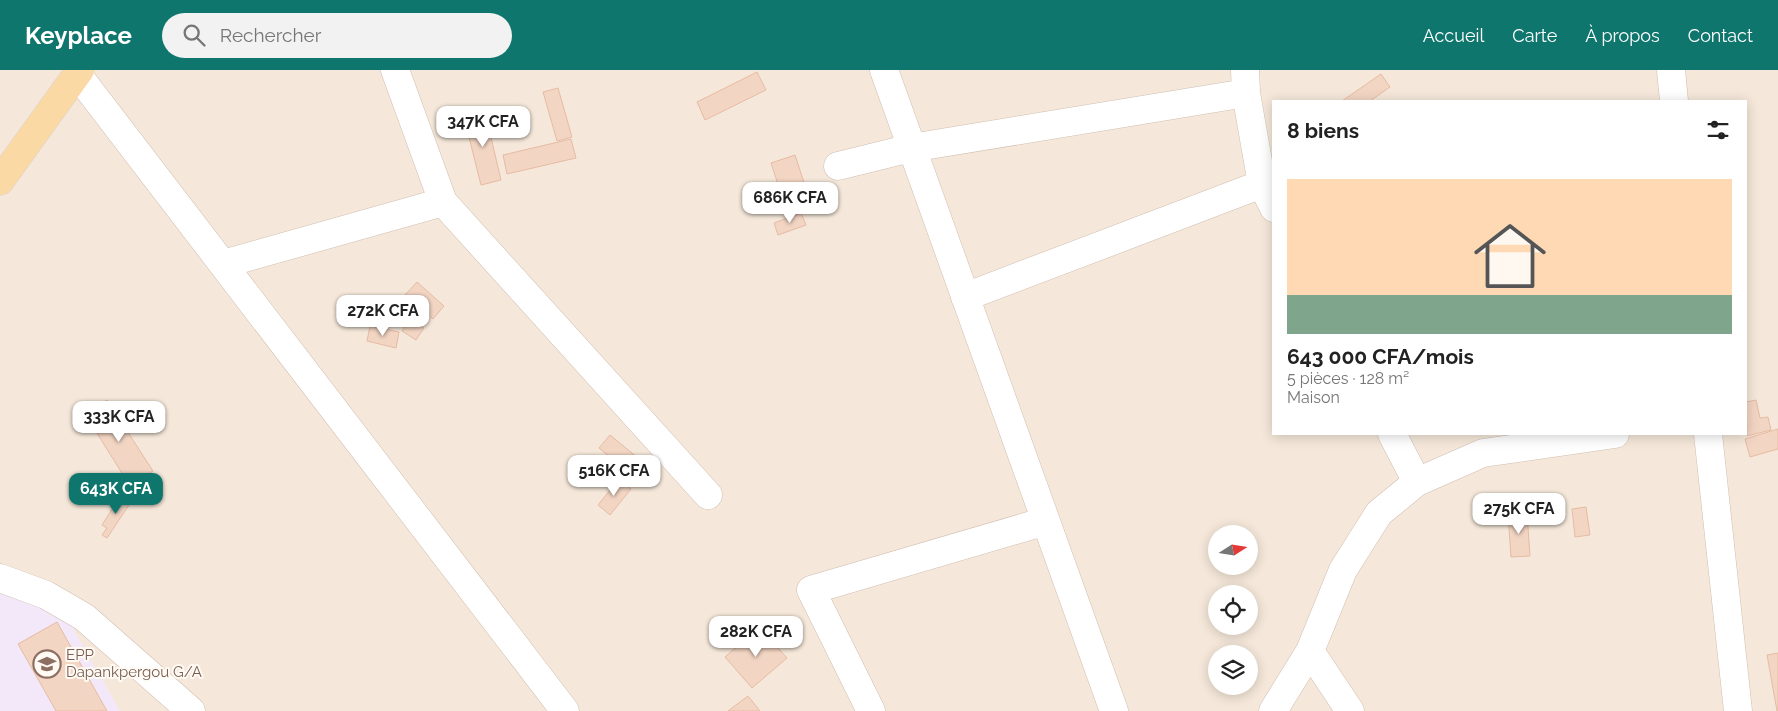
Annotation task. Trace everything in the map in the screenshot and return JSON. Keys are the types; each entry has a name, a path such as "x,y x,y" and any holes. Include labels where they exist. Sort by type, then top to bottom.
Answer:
{"main road":[{"path":"0,181 78,72"}],"street":[{"path":"395,70 443,202 708,495"},
{"path":"884,70 1114,711"},
{"path":"1671,70 1674,100"},
{"path":"78,72 565,711"},
{"path":"838,166 911,148 1245,82 1268,196 965,297"},
{"path":"223,264 443,202"},
{"path":"1392,435 1416,482"},
{"path":"1273,711 1310,651 1343,570 1379,513 1416,482 1483,453 1608,435"},
{"path":"1708,435 1738,711"},
{"path":"871,711 812,590 1046,521"},
{"path":"0,578 46,595 84,617 191,711"},
{"path":"1310,651 1350,711"}],"shaded area":[{"path":"0,70 1778,70 1778,711 0,711"},
{"name":"EPP Dapankpergou G/A","path":"0,593 66,616 120,711 0,711"}],"building":[{"path":"757,72 766,90 705,120 697,102"},
{"path":"1381,74 1390,87 1371,100 1343,100"},
{"path":"558,88 572,137 557,141 543,92"},
{"path":"485,112 501,180 481,185 464,117"},
{"path":"571,139 576,158 507,174 503,155"},
{"path":"795,155 811,204 787,212 771,163"},
{"path":"801,213 806,225 778,235 774,223"},
{"path":"417,282 444,306 433,319 405,295"},
{"path":"409,319 424,328 416,340 402,331"},
{"path":"370,326 399,332 396,348 367,341"},
{"path":"107,400 153,471 130,486 85,414"},
{"path":"1756,400 1760,418 1768,417 1771,430 1747,436 1747,402"},
{"path":"1778,429 1778,449 1750,457 1745,439"},
{"path":"610,435 649,467 639,481 599,448"},
{"path":"619,479 631,489 610,515 598,505"},
{"path":"121,495 131,502 107,538 102,535 107,528 102,525"},
{"path":"1586,507 1590,535 1575,537 1572,509"},
{"path":"1527,513 1530,556 1511,557 1508,514"},
{"path":"57,622 107,711 56,711 18,644"},
{"path":"759,627 787,658 752,688 725,657"},
{"path":"1778,653 1778,711 1777,711 1767,655"},
{"path":"748,696 760,711 728,711"}],"place":[{"name":"EPP Dapankpergou G/A","path":"47,664"}]}
